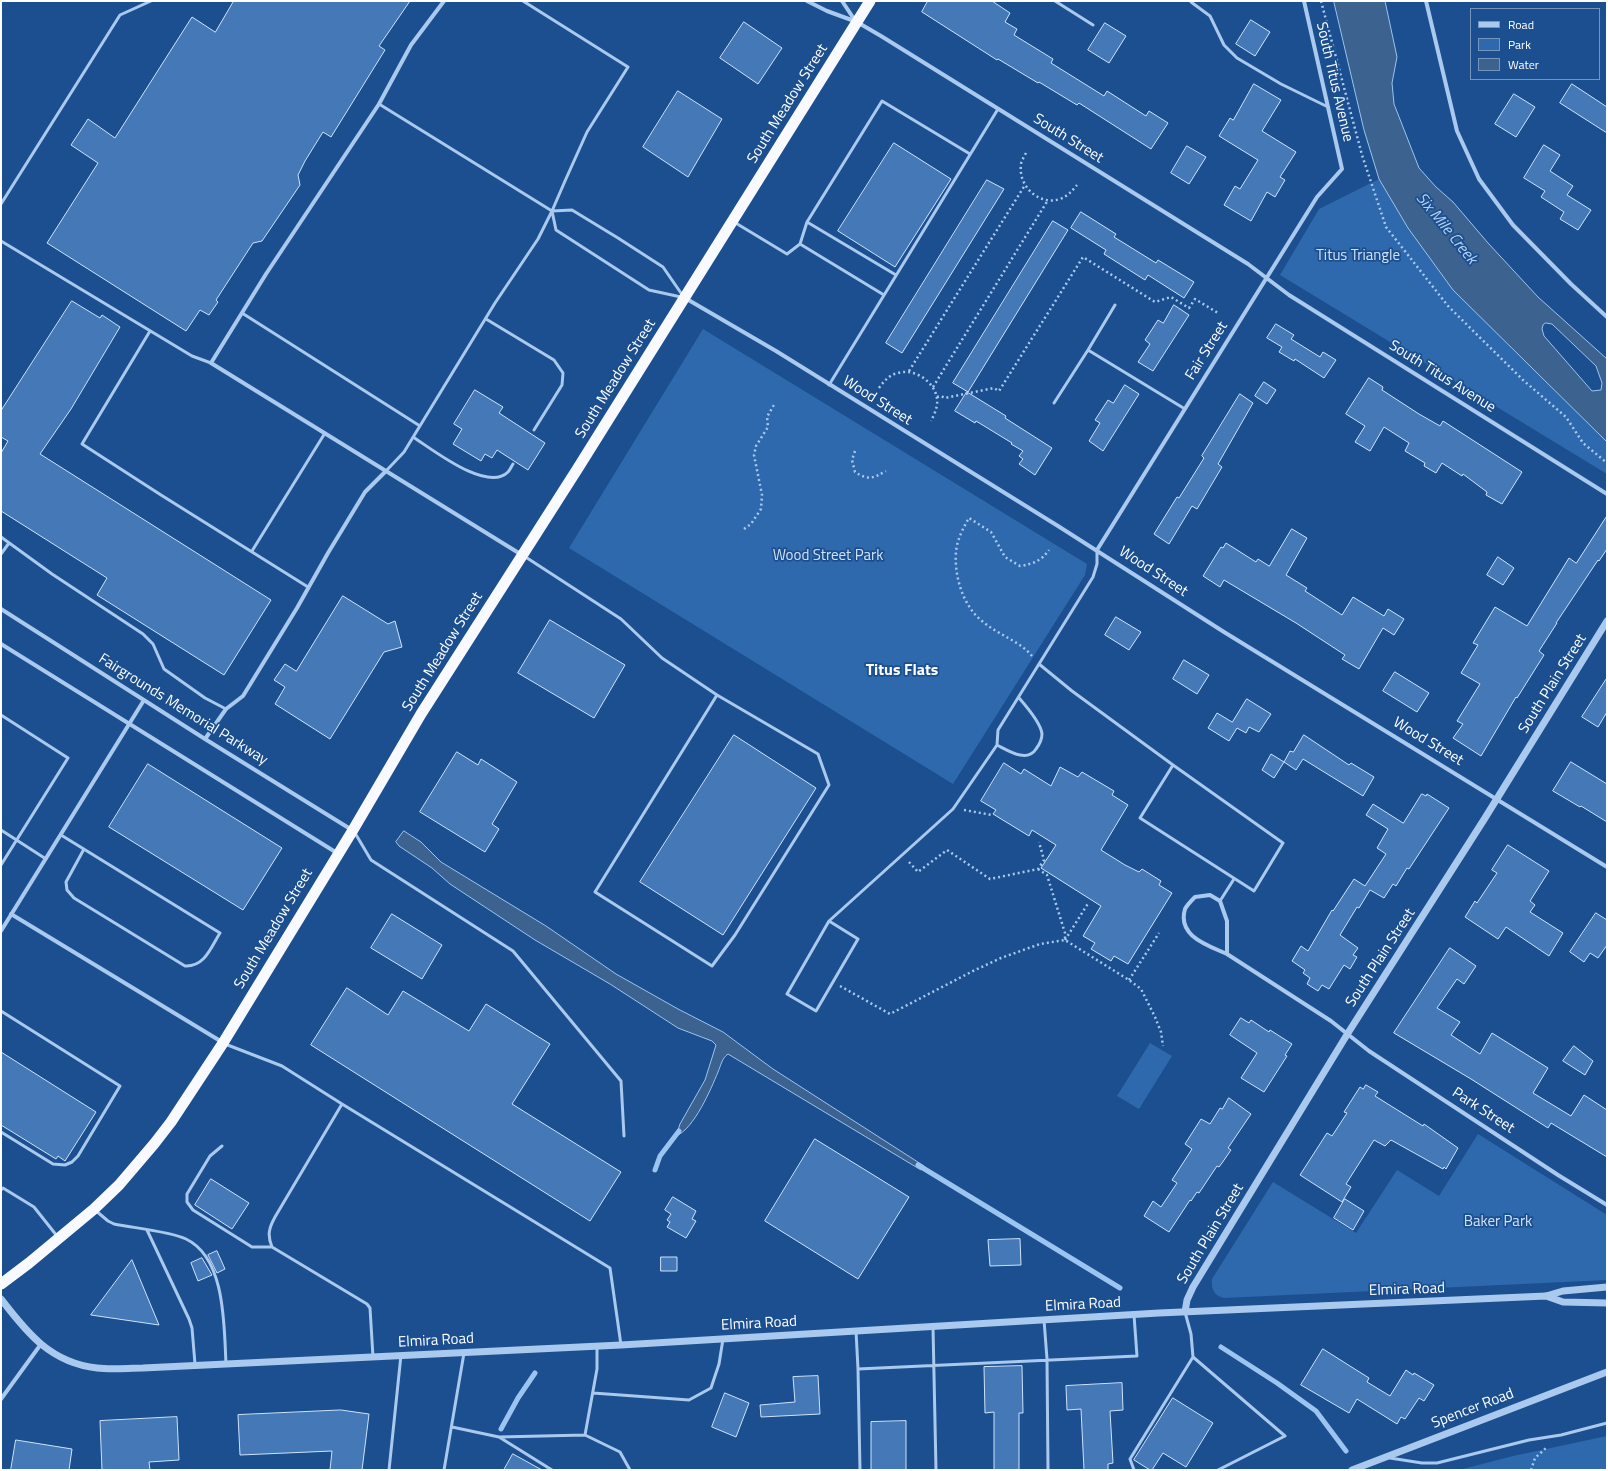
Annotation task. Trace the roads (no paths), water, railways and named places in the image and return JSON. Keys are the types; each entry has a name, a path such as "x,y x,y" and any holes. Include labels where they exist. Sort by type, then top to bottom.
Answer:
{"highway":[{"name":"South Meadow Street","path":"1,1284 60,1238 119,1185 158,1138 223,1043 353,830 421,714 523,555 870,1"}],"street":[{"path":"444,1 411,45 380,104 242,313 211,363 523,555"},
{"path":"807,1 827,11 857,22"},
{"path":"842,1 857,22"},
{"name":"South Titus Avenue","path":"1304,1 1342,169"},
{"path":"1426,1 1457,131 1479,179 1513,225 1571,284 1607,317"},
{"name":"South Street","path":"857,22 1248,264 1266,279"},
{"name":"Fair Street","path":"1097,550 1317,197 1342,169"},
{"name":"South Titus Avenue","path":"1266,279 1381,353 1607,494"},
{"name":"Wood Street","path":"684,298 776,351 1097,550 1224,632 1607,867"},
{"path":"205,739 226,709 243,696 365,492 386,471"},
{"name":"Fairgrounds Memorial Parkway","path":"1,609 205,739 353,830"},
{"name":"South Plain Street","path":"1185,1312 1187,1300 1193,1287 1348,1033 1605,630 1607,622"},
{"path":"1,644 338,853"},
{"path":"1,931 144,700"},
{"name":"Park Street","path":"1220,901 1210,895 1195,897 1186,908 1184,924 1192,936 1227,954 1348,1033 1369,1051 1558,1175 1607,1205"},
{"path":"1220,901 1227,921 1227,954"},
{"path":"11,914 223,1043"},
{"name":"Elmira Road","path":"1,1299 23,1328 53,1354 68,1361 98,1369 195,1366 621,1345 1185,1312 1546,1296 1563,1291 1607,1287"},
{"name":"Elmira Road","path":"1546,1296 1563,1302 1607,1303"},
{"path":"1,1400 41,1344"},
{"name":"Spencer Road","path":"1352,1470 1606,1371"}],"lane":[{"path":"1,204 120,15 151,1"},
{"path":"386,471 404,452 414,437 486,318 538,239 587,132 628,67 523,1"},
{"path":"1055,1 1093,25"},
{"path":"1190,1 1210,16 1224,45 1238,58 1281,84 1328,107"},
{"path":"733,221 787,254 800,244 808,222 882,101 970,154"},
{"path":"380,104 552,211 572,210 663,267 684,298"},
{"path":"829,385 998,109"},
{"path":"552,211 556,230 649,290 684,298"},
{"path":"808,222 896,275"},
{"path":"1,241 192,356 211,363"},
{"path":"800,244 884,295"},
{"path":"1054,403 1115,305"},
{"path":"242,313 420,426"},
{"path":"486,318 554,360 563,374 562,385 534,430"},
{"path":"150,331 82,444 155,492 308,587"},
{"path":"1088,350 1185,409"},
{"path":"252,551 325,433"},
{"path":"414,437 458,466 477,476 491,478 500,477 508,472 513,464"},
{"path":"1,537 52,574 142,634 153,644 164,669 206,698 226,709"},
{"path":"1,554 9,543"},
{"path":"829,921 858,939 816,1011 787,994 829,921 953,809 998,745 998,730 1093,577 1097,564 1097,550"},
{"path":"523,555 621,619 662,658 717,695 818,754 829,785 735,935 712,966 595,892 717,695"},
{"path":"1039,664 1173,765 1283,843 1254,891 1140,818 1173,765"},
{"path":"998,745 1020,756 1029,755 1035,751 1039,744 1042,734 1038,723 1019,698"},
{"path":"1,715 68,758 18,841 1,865"},
{"path":"1,830 46,859"},
{"path":"353,830 371,860 512,951 621,1081 624,1136"},
{"path":"61,835 84,849 220,933 202,962 194,967 185,966 74,898 67,890 66,882 84,849"},
{"path":"1220,901 1234,878"},
{"path":"1,1012 120,1086 78,1156 72,1162 65,1165 53,1164 1,1132"},
{"path":"223,1043 282,1066 610,1268 621,1345"},
{"path":"272,1247 269,1238 269,1229 342,1104"},
{"path":"222,1146 210,1156 197,1176 187,1194 187,1202 193,1210 252,1247 272,1247 367,1304 370,1308 373,1357"},
{"path":"2,1188 34,1207 60,1238"},
{"path":"94,1209 114,1224 186,1239 199,1249 214,1274 223,1307 226,1364"},
{"path":"147,1230 189,1319 192,1328 195,1366"},
{"path":"1134,1470 1130,1459 1193,1357 1191,1334 1185,1312"},
{"path":"858,1369 1137,1356 1134,1315"},
{"path":"1044,1320 1047,1359 1048,1470"},
{"path":"934,1327 933,1365 936,1470"},
{"path":"856,1331 860,1470"},
{"path":"593,1393 688,1400 711,1388 720,1364 723,1339"},
{"path":"585,1435 598,1370 597,1346"},
{"path":"444,1470 464,1352"},
{"path":"389,1470 401,1355"},
{"path":"1193,1357 1285,1436 1218,1470"},
{"path":"1385,1457 1422,1464 1437,1462 1529,1440 1561,1435 1607,1423"},
{"path":"452,1427 499,1437 585,1435 620,1452 630,1470"},
{"path":"499,1437 552,1470"}],"water":[{"name":"Six Mile Creek","path":"1334,1 1385,1 1397,57 1392,83 1394,104 1419,168 1436,187 1453,202 1488,243 1538,297 1607,359 1607,442 1453,290 1408,228 1379,179 1364,130","holes":["1546,323 1552,324 1596,366 1602,383 1601,390 1592,391 1544,336 1542,329 1543,325"]},
{"path":"404,831 421,842 441,862 546,926 616,974 678,1009 723,1032 773,1069 924,1166 921,1170 728,1054 723,1060 701,1108 683,1132 676,1136 680,1124 705,1080 716,1045 712,1041 678,1028 610,984 535,940 450,884 432,868 399,846 396,842"}],"waterway":[{"path":"655,1170 660,1156 679,1131"},
{"path":"918,1165 1120,1288"},
{"path":"1221,1347 1277,1383 1316,1411 1346,1451"},
{"path":"501,1429 518,1398 535,1373"}],"district":[{"name":"Titus Flats","path":"902,671"}],"park label":[{"name":"Titus Triangle","path":"1358,256"},
{"name":"Wood Street Park","path":"828,556"},
{"name":"Baker Park","path":"1498,1222"}]}
